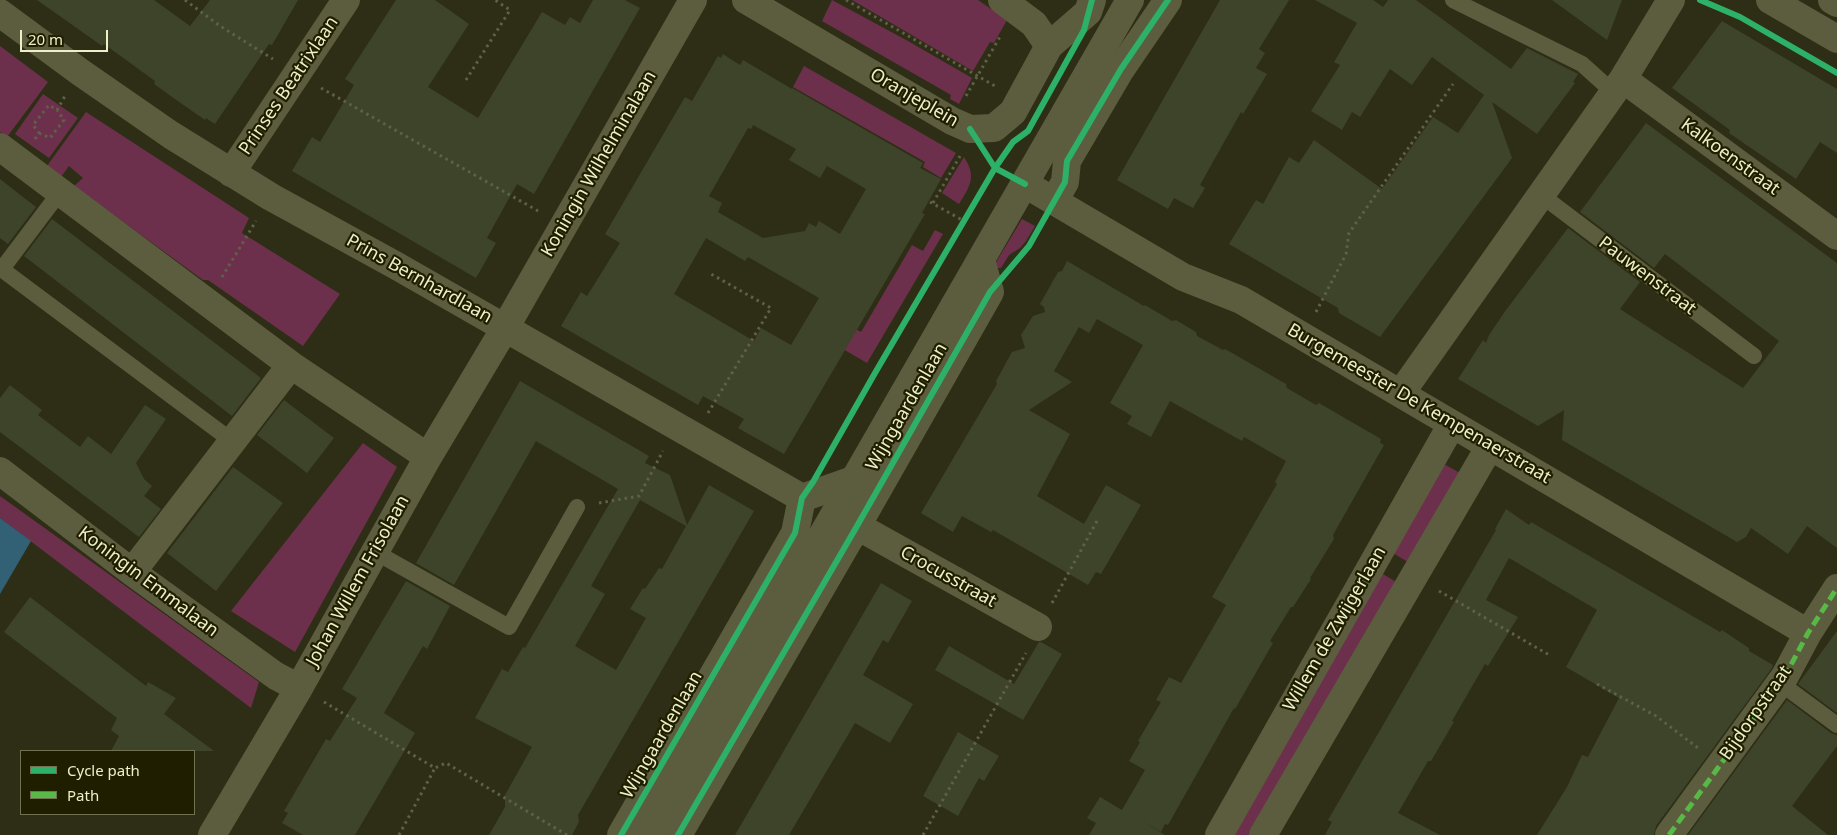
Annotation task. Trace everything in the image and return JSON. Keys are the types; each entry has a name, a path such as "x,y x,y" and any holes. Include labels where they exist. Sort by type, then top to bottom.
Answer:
{"street":[{"name":"Prinses Beatrixlaan","path":"231,173 346,0"},
{"name":"Koningin Wilhelminalaan","path":"505,328 694,0"},
{"name":"Oranjeplein","path":"746,0 961,125 994,128 1013,112 1049,46"},
{"path":"1008,5 1034,24 1049,46 1088,12 1092,0"},
{"name":"Wijngaardenlaan","path":"650,835 1130,0"},
{"path":"1054,201 1065,182 1067,161 1121,69 1168,0"},
{"path":"1401,393 1618,86 1671,0"},
{"path":"1770,0 1837,39"},
{"path":"1832,0 1837,3"},
{"name":"Prins Bernhardlaan","path":"0,13 170,135 231,173 802,498"},
{"name":"Kalkoenstraat","path":"1618,86 1837,236"},
{"path":"10,154 291,365 428,457"},
{"name":"Burgemeester De Kempenaerstraat","path":"1025,184 1183,277 1241,300 1808,632"},
{"name":"Wijngaardenlaan","path":"678,835 990,292 981,260"},
{"name":"Johan Willem Frisolaan","path":"212,835 299,688 428,457 505,328"},
{"path":"132,572 291,365"},
{"name":"Willem de Zwijgerlaan","path":"1219,835 1452,424"},
{"path":"1263,835 1490,446"},
{"name":"Koningin Emmalaan","path":"0,471 132,572 276,676 299,688"},
{"path":"802,498 856,479"},
{"name":"Wijngaardenlaan","path":"621,835 795,533 802,498"},
{"name":"Crocusstraat","path":"857,526 1038,627"},
{"name":"Bijdorpstraat","path":"1669,835 1780,683 1808,632 1837,588"}],"lane":[{"path":"1454,0 1582,64 1618,86"},
{"path":"60,192 1,269 232,441"},
{"name":"Pauwenstraat","path":"1540,195 1754,356"},
{"path":"375,552 509,627 577,507"},
{"path":"1780,683 1837,725"}],"path":[{"path":"185,0 220,26 297,75 564,226"},
{"path":"466,80 510,10 495,0"},
{"path":"846,0 1020,100"},
{"path":"964,221 931,203 963,151 961,125 977,76 1008,5"},
{"path":"57,110 80,72"},
{"path":"1304,337 1346,254 1349,233 1453,84"},
{"path":"49,105 57,110 64,120 55,132 50,138 39,133 33,126 49,105"},
{"path":"10,154 39,133"},
{"path":"959,229 969,212"},
{"path":"206,302 248,233"},
{"path":"706,418 771,308 711,274"},
{"path":"577,507 639,496 676,427"},
{"path":"923,835 1033,641 1038,627 1097,520"},
{"path":"1414,576 1551,656"},
{"path":"1598,684 1656,716 1720,764"},
{"path":"299,688 436,768"},
{"path":"399,835 436,768 446,763 567,835"}],"shaded area":[{"path":"832,0 972,78 959,104 950,99 951,95 822,21"},
{"path":"852,0 978,0 1007,20 994,43 990,42 973,71"},
{"path":"0,46 48,82 7,137 0,132"},
{"path":"804,66 956,153 941,178 923,167 925,162 793,87"},
{"path":"43,94 78,118 49,158 15,134"},
{"path":"86,112 249,218 242,233 340,294 303,346 208,280 203,280 74,186 83,178 69,166 61,177 47,166"},
{"path":"964,157 971,176 969,186 959,204 942,193"},
{"path":"1022,219 1035,226 1020,248 1009,255 1001,268 998,268 995,264"},
{"path":"935,230 943,234 867,363 819,335 831,315 861,332 912,245 923,251"},
{"path":"363,443 397,467 295,652 231,611"},
{"path":"1442,463 1460,473 1408,562 1391,552"},
{"path":"0,496 259,682 251,708 0,518"},
{"path":"1376,570 1398,583 1252,835 1226,835"}],"water":[{"path":"0,518 31,541 0,594"}],"building":[{"path":"37,0 154,0 190,26 210,0 298,0 272,45 269,44 215,124 206,118 205,120 182,104 154,84 155,81 104,44 102,46"},
{"path":"396,0 435,0 469,24 428,87 478,118 542,12 565,25 570,17 580,23 593,0 625,0 640,8 534,194 517,184 487,238 496,243 476,278 292,171 312,137 320,142 354,85 345,79"},
{"path":"1220,0 1289,0 1259,49 1265,53 1256,68 1267,74 1243,114 1241,112 1200,185 1205,188 1193,208 1174,198 1168,209 1117,180"},
{"path":"1315,0 1373,0 1383,7 1388,0 1416,0 1511,69 1527,48 1578,74 1573,82 1575,83 1537,134 1492,102 1512,158 1380,337 1339,313 1338,308 1229,244 1256,200 1263,204 1289,157 1299,163 1314,140 1382,189 1433,117 1458,133 1484,95 1432,57 1412,85 1390,69 1360,117 1352,112 1342,130 1311,111 1340,65 1334,62 1357,23"},
{"path":"1552,0 1622,0 1607,40"},
{"path":"1722,21 1837,89 1837,153 1820,142 1796,179 1729,133 1730,130 1672,88"},
{"path":"723,54 740,65 743,60 923,163 920,168 941,179 922,213 925,214 784,454 738,428 744,419 703,396 698,405 561,326 581,292 587,296 620,243 605,234 685,97 692,101 718,56 721,58","holes":["753,125 796,149 789,160 820,178 827,166 866,189 840,234 819,221 816,227 809,223 805,231 763,238 718,212 722,203 709,196 748,128 751,129","706,238 745,261 748,257 819,298 791,345 761,328 754,341 674,294"]},
{"path":"1646,123 1837,263 1837,548 1807,526 1788,554 1751,528 1746,537 1737,542 1562,440 1564,410 1538,426 1458,379 1483,340 1486,343 1489,335 1506,310 1568,228 1640,282 1620,309 1743,388 1779,341 1665,254 1654,268 1580,212"},
{"path":"0,179 36,207 8,244 0,238"},
{"path":"52,219 261,378 232,416 24,256"},
{"path":"1067,261 1144,306 1172,321 1176,320 1196,332 1197,336 1223,350 1225,349 1286,384 1287,388 1316,405 1319,403 1381,439 1380,443 1384,445 1333,535 1334,539 1311,579 1270,641 1273,643 1168,825 1165,824 1161,832 1142,821 1165,835 1089,835 1096,823 1087,818 1100,797 1122,810 1145,770 1129,761 1140,742 1138,741 1161,702 1156,700 1169,677 1181,683 1226,605 1212,597 1277,484 1275,482 1286,461 1244,437 1242,441 1170,401 1151,437 1127,424 1132,416 1110,403 1143,345 1097,319 1089,333 1079,327 1054,371 1072,382 1029,410 1070,434 1037,496 1084,524 1106,485 1141,505 1101,574 1096,572 1088,585 993,530 991,532 962,516 953,532 921,513 997,384 996,381 1012,352 1025,348 1021,335 1033,316 1045,312 1044,307 1040,304 1058,272 1062,271"},
{"path":"520,381 649,456 645,463 670,475 687,525 709,485 754,511 578,815 579,822 572,835 489,835 505,807 505,795 532,747 475,718 502,669 508,672 523,647 525,648 618,489 536,441 454,585 416,563","holes":["640,500 686,526 662,569 659,568 645,589 643,588 630,609 646,618 616,670 575,646 605,594 591,586"]},
{"path":"10,385 42,410 38,415 80,447 88,436 111,454 145,405 166,419 136,463 144,479 152,486 144,496 161,509 139,537 0,432 0,398"},
{"path":"284,400 334,438 307,473 257,435"},
{"path":"233,467 283,503 216,591 167,553"},
{"path":"1506,509 1529,525 1531,522 1720,632 1722,630 1749,648 1749,651 1773,665 1772,668 1656,826 1654,835 1537,835 1567,787 1582,755 1588,757 1619,698 1566,667 1597,610 1509,558 1486,600 1518,617 1488,666 1485,664 1452,721 1454,722 1431,761 1428,761 1398,813 1440,835 1325,835 1332,822 1328,820 1496,530"},
{"path":"406,581 450,606 427,649 423,646 384,713 415,733 355,835 303,835 282,823 288,813 284,811 326,739 330,741 357,698 342,689"},
{"path":"881,583 912,601 888,643 883,640 863,675 913,704 890,743 855,723 789,835 735,835"},
{"path":"30,597 146,686 148,682 176,698 164,714 214,751 112,750 119,736 111,730 117,718 4,632"},
{"path":"1837,631 1837,713 1798,684"},
{"path":"1039,642 1062,654 1023,720 935,670 949,646 1014,684"},
{"path":"1787,700 1831,733 1837,735 1837,746 1792,806 1828,835 1688,835"},
{"path":"958,732 999,756 984,781 979,778 958,816 923,796"}],"marked path":[{"path":"1669,835 1785,676 1808,633 1837,588"}],"cycle path":[{"path":"621,835 795,533 802,498 995,168 1013,142 1028,131 1084,30 1092,0"},
{"path":"678,835 990,292 1029,246 1065,182 1067,161 1121,69 1168,0"},
{"path":"1700,0 1740,17 1837,73"},
{"path":"970,129 995,168 1025,184"}]}
